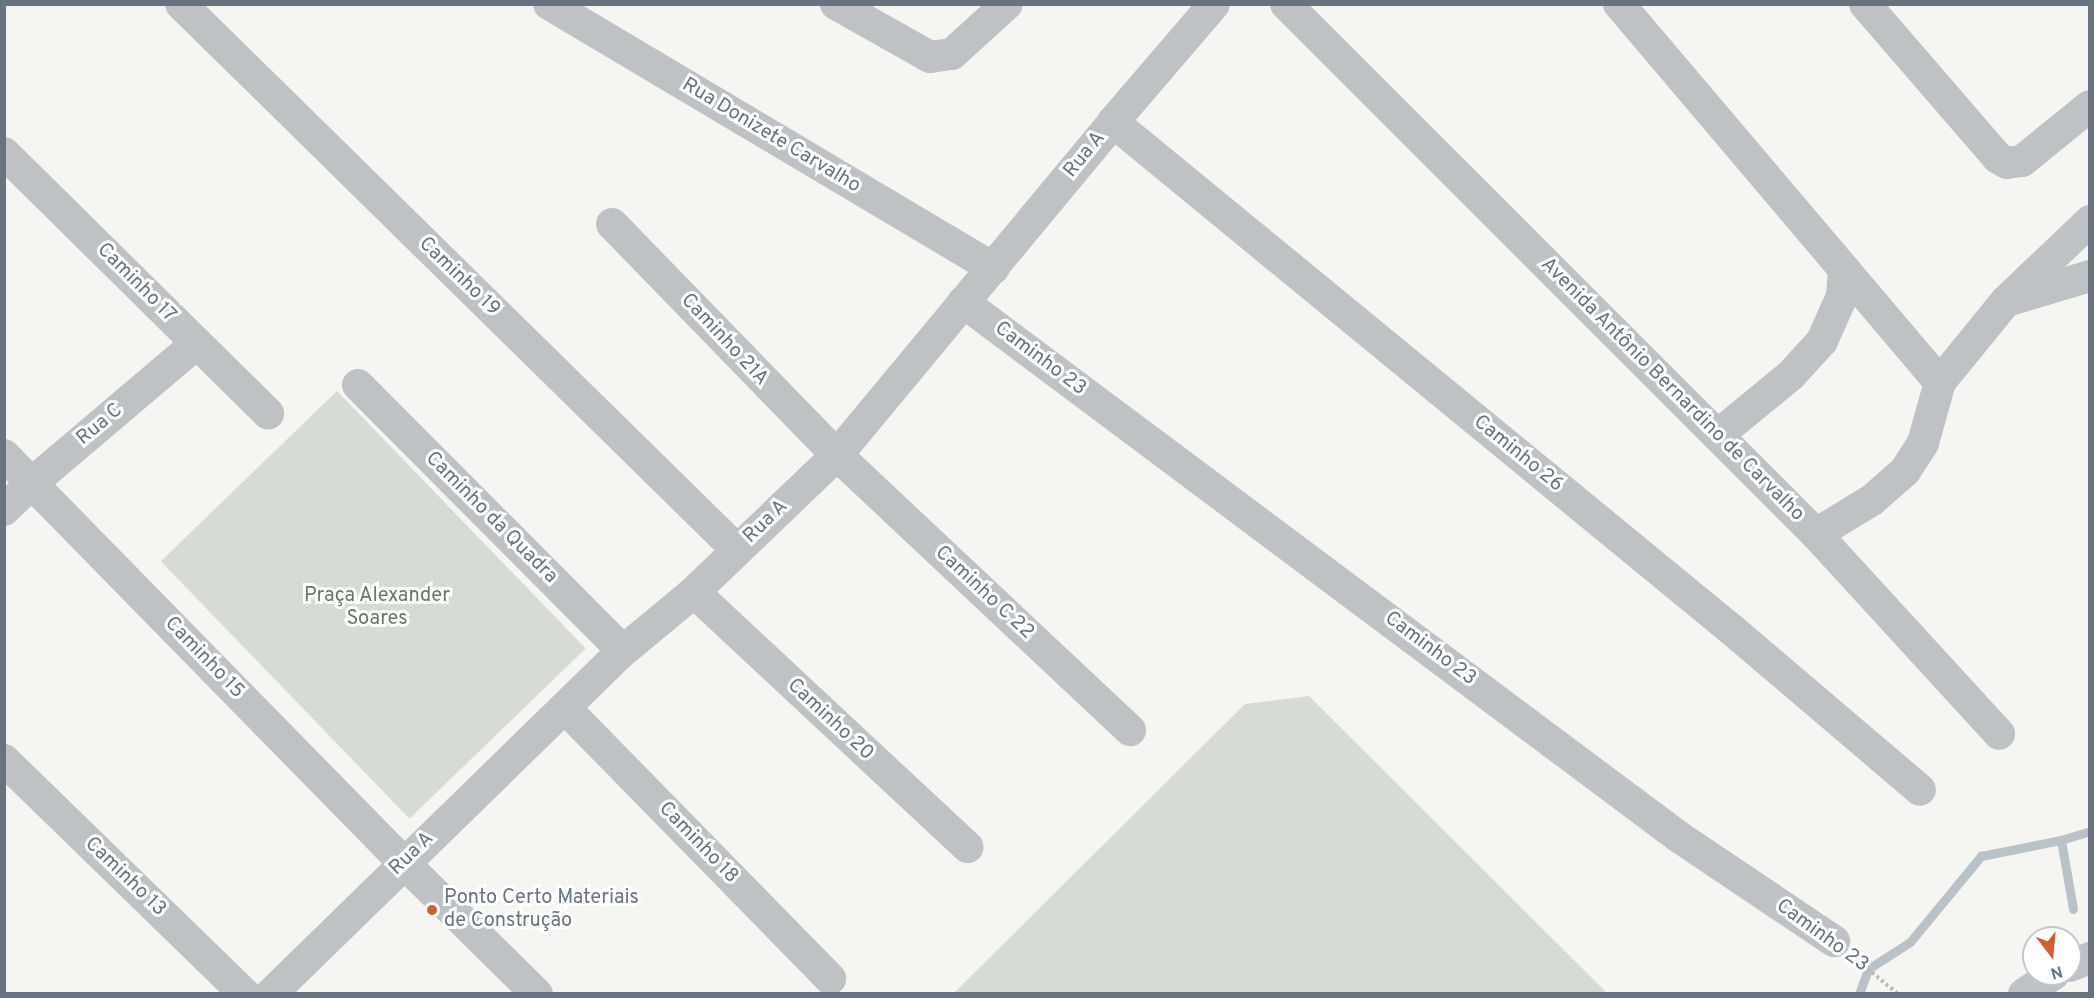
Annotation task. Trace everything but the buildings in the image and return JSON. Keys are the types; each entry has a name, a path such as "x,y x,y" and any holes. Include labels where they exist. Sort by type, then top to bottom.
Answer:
{"street":[{"name":"Caminho 19","path":"181,4 737,550"},
{"name":"Rua Donizete Carvalho","path":"549,4 993,268"},
{"path":"836,4 930,57 952,54 1007,4"},
{"name":"Rua A","path":"271,993 623,651 694,592 837,454 1214,4"},
{"name":"Avenida Antônio Bernardino de Carvalho","path":"1286,4 1816,534 1872,500 1905,471 1923,443 1940,382"},
{"path":"1619,4 1940,382 2006,301 2090,221"},
{"path":"1865,4 1998,158 2007,163 2022,161 2090,106"},
{"name":"Caminho 26","path":"1113,122 1731,629 1920,790"},
{"name":"Caminho 17","path":"4,153 268,413"},
{"name":"Caminho 21A","path":"612,224 837,454"},
{"path":"1718,435 1791,375 1822,341 1842,296 1844,269"},
{"path":"2006,301 2090,276"},
{"name":"Caminho 23","path":"963,302 1679,837 1834,941"},
{"name":"Rua C","path":"4,510 32,483 197,343"},
{"name":"Caminho da Quadra","path":"358,385 623,651"},
{"name":"Caminho C 22","path":"837,454 1130,730"},
{"name":"Caminho 15","path":"4,455 404,862 537,993"},
{"path":"1816,534 1999,734"},
{"name":"Caminho 20","path":"694,592 967,847"},
{"name":"Caminho 18","path":"566,708 830,979"},
{"name":"Caminho 13","path":"4,760 245,993"}],"path":[{"name":"Caminho 23","path":"1834,941 1898,993"}],"green space":[{"name":"Praça Alexander Soares","path":"337,391 586,649 409,819 161,561"},
{"path":"1309,696 1607,993 954,993 1245,704"}],"waterway":[{"path":"1859,994 1868,969 1910,942 1981,856 2061,840 2090,831"},
{"path":"2061,840 2073,909"}],"place":[{"name":"Ponto Certo Materiais de Construção","path":"432,910"}]}
